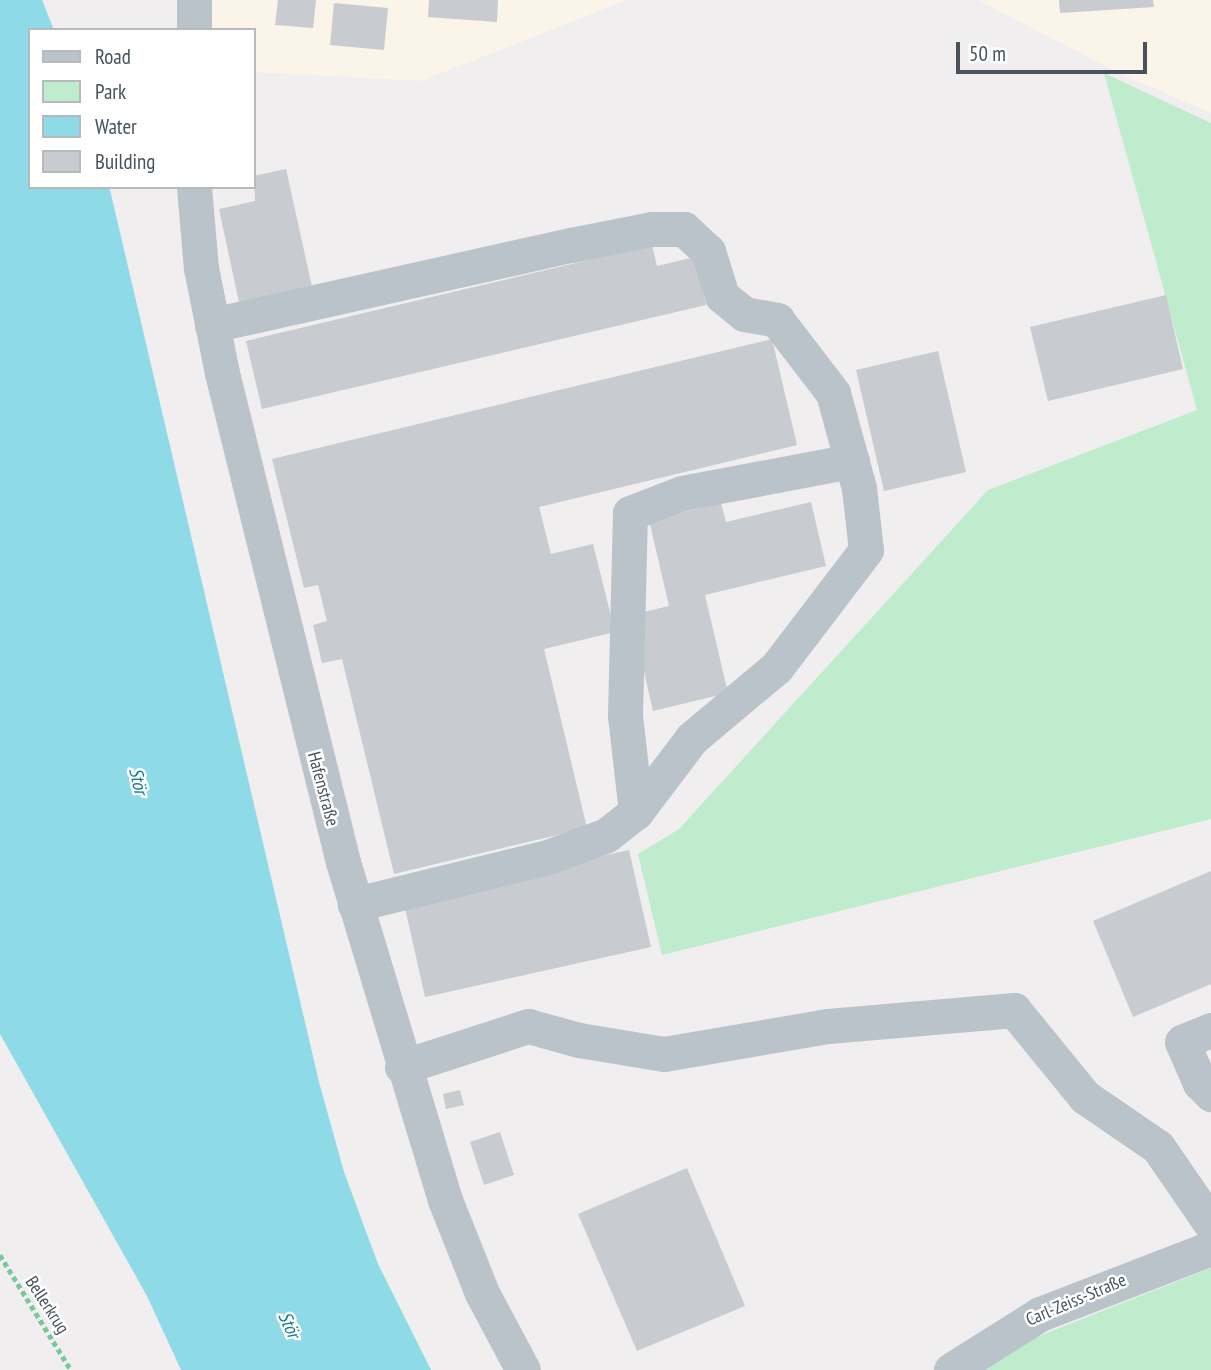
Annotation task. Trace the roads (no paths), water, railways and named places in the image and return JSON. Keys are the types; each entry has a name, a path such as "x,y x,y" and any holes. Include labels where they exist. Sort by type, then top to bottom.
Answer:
{"street":[{"path":"194,0 194,28"},
{"name":"Hafenstraße","path":"194,189 212,325 301,704 355,904 402,1067 457,1235 523,1370"},
{"path":"212,325 570,245 652,229 684,229 708,251 722,296 744,314 777,320 803,349 833,393 852,461 866,550 777,667 692,738 636,812 607,835 548,857 355,904"},
{"path":"636,812 625,704 630,513 682,493 852,461"},
{"path":"402,1067 528,1026 579,1040 664,1054 828,1026 1014,1010 1085,1097 1158,1147 1211,1224"},
{"path":"1211,1030 1182,1042 1200,1083 1211,1094"},
{"name":"Carl-Zeiss-Straße","path":"951,1370 1040,1314 1211,1248"}],"water":[{"name":"Stör","path":"0,0 42,0 53,28 28,28 28,189 109,189 319,1082 344,1172 378,1264 431,1370 181,1370 147,1296 0,1034"}]}
